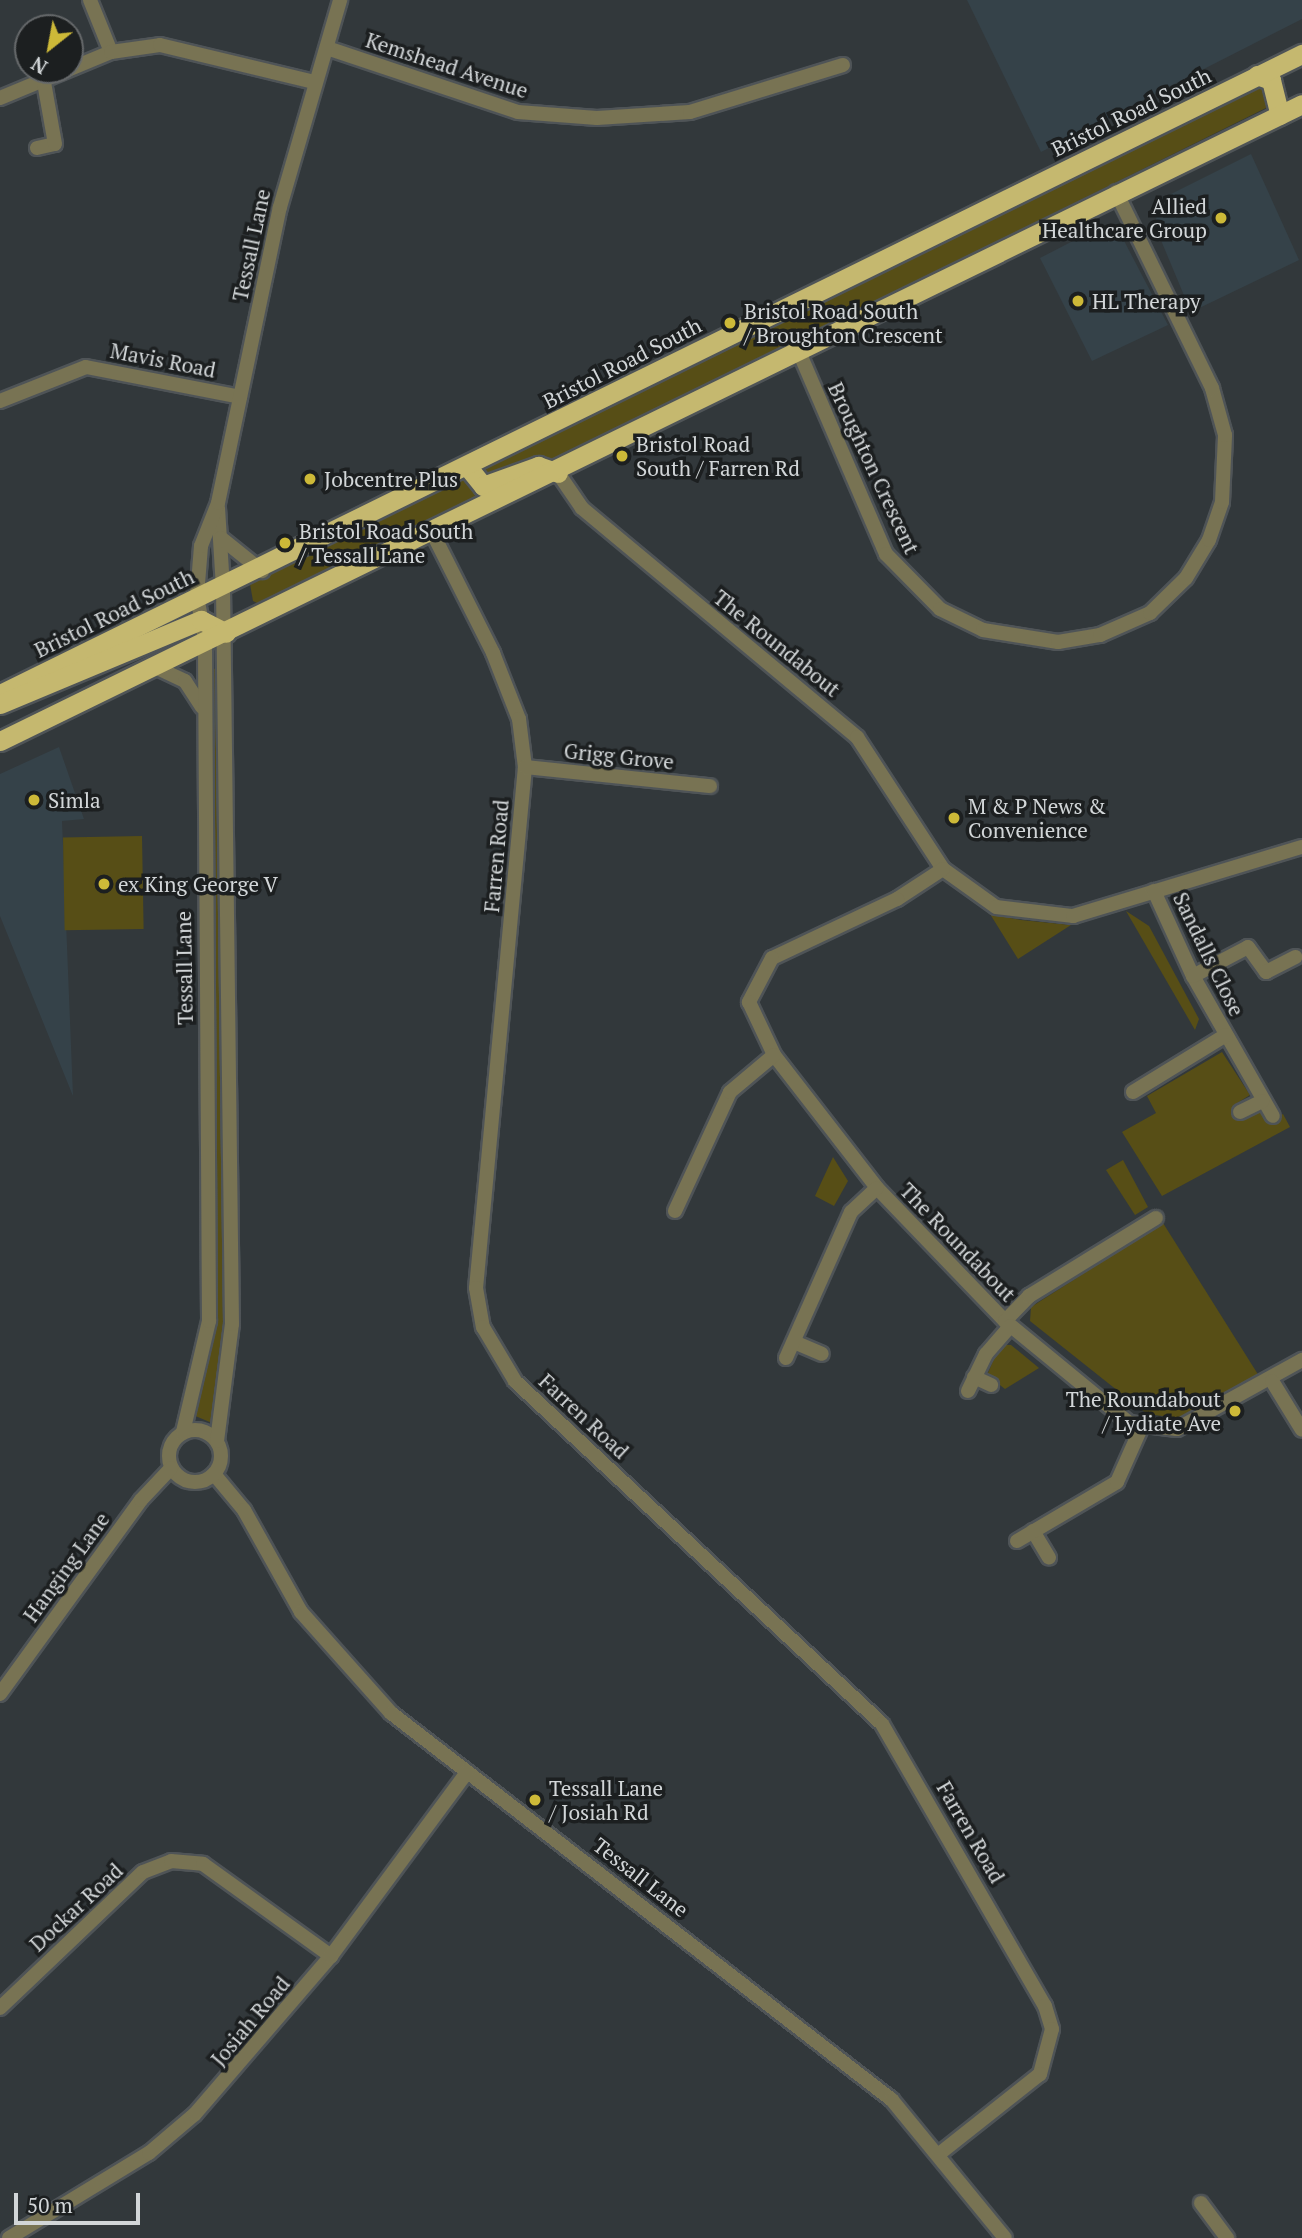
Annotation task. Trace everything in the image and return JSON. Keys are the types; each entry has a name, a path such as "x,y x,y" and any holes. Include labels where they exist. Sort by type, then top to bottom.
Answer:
{"highway":[{"name":"Bristol Road South","path":"0,694 197,596 262,571 467,466 1302,54"},
{"path":"1257,75 1270,80 1280,115"},
{"path":"0,741 205,640 226,633 558,473 1116,192 1302,104"},
{"path":"467,466 483,486 538,466 558,473"},
{"path":"0,704 201,620 226,633"},
{"path":"0,732 26,728"}],"street":[{"path":"90,0 111,52"},
{"name":"Tessall Lane","path":"183,1432 209,1321 202,707 205,640 197,596 201,546 218,503 240,397 314,82 327,48 340,0"},
{"path":"84,64 111,52 160,45 314,82"},
{"name":"Kemshead Avenue","path":"327,48 518,112 597,118 690,112 843,65"},
{"path":"0,98 38,84"},
{"path":"37,148 55,144 44,84"},
{"name":"Broughton Crescent","path":"799,352 886,554 940,610 983,630 1045,641 1100,635 1150,613 1186,578 1209,540 1222,502 1225,435 1212,388 1116,192"},
{"name":"Mavis Road","path":"0,401 86,367 240,397"},
{"name":"The Roundabout","path":"558,473 582,508 857,737 943,869 976,896 1017,913 1073,916 1302,847"},
{"name":"Tessall Lane","path":"217,1441 232,1324 226,633 218,503"},
{"name":"Farren Road","path":"432,532 493,653 519,719 525,767 476,1288 483,1327 514,1381 882,1724 1045,2006 1052,2029 1040,2074 939,2154"},
{"path":"221,538 262,571"},
{"path":"153,666 185,681 202,707"},
{"name":"Grigg Grove","path":"525,767 710,786"},
{"name":"The Roundabout","path":"943,869 897,899 772,958 749,1002 774,1055 877,1188 1007,1324 1141,1428"},
{"name":"Sandalls Close","path":"1154,891 1193,976 1273,1116"},
{"path":"1193,976 1248,947 1266,972 1295,957"},
{"name":"Sandalls Close","path":"1133,1092 1226,1035"},
{"path":"675,1211 730,1092 774,1055"},
{"path":"1240,1112 1263,1101"},
{"name":"The Roundabout","path":"786,1358 851,1212 877,1188"},
{"path":"1007,1324 1028,1296 1156,1218"},
{"name":"The Roundabout","path":"991,1385 971,1384 1007,1324"},
{"path":"794,1342 822,1354"},
{"path":"1017,1541 1117,1482 1141,1428 1177,1429 1272,1381 1302,1360"},
{"path":"1272,1381 1302,1430"},
{"path":"183,1432 206,1432 217,1441 222,1458 214,1474 191,1482 171,1468 169,1451 183,1432"},
{"name":"Hanging Lane","path":"0,1694 141,1500 171,1468"},
{"name":"Tessall Lane","path":"214,1474 244,1510 301,1612 335,1656 391,1713 837,2053 892,2100 939,2154 1005,2238"},
{"path":"1033,1531 1049,1558"},
{"name":"Josiah Road","path":"9,2238 149,2153 195,2114 331,1956 467,1772"},
{"name":"Dockar Road","path":"0,2008 143,1871 171,1861 202,1864 331,1956"},
{"path":"1201,2203 1227,2238"}],"shaded area":[{"path":"967,0 1302,0 1302,19 1041,152"},
{"path":"1258,84 1266,89 1270,106 263,606 253,601 250,584 314,551"},
{"path":"1251,154 1299,260 1191,312 1155,226 1159,200"},
{"path":"1100,227 1121,235 1168,325 1092,361 1040,258"},
{"path":"218,667 226,1323 212,1423 193,1415 212,1325 212,670"},
{"path":"59,747 84,819 62,821 73,1096 0,916 0,774"},
{"name":"ex King George V","path":"142,836 144,929 65,930 63,837"},
{"path":"1126,911 1149,926 1199,1019 1195,1030"},
{"path":"990,914 1021,920 1071,925 1018,959"},
{"path":"1222,1052 1250,1095 1234,1105 1241,1118 1259,1110 1267,1122 1283,1114 1290,1127 1162,1196 1122,1132 1156,1113 1147,1096"},
{"path":"833,1157 848,1181 834,1206 815,1196"},
{"path":"1123,1160 1148,1207 1135,1215 1106,1170"},
{"path":"1163,1223 1259,1376 1185,1419 1147,1414 1030,1321 1031,1307"},
{"path":"1000,1345 1011,1345 1039,1368 1005,1389 987,1375"}],"place":[{"name":"Allied Healthcare Group","path":"1221,218"},
{"name":"HL Therapy","path":"1078,301"},
{"name":"Bristol Road South / Broughton Crescent","path":"730,323"},
{"name":"Bristol Road South / Farren Rd","path":"622,456"},
{"name":"Jobcentre Plus","path":"310,479"},
{"name":"Bristol Road South / Tessall Lane","path":"285,543"},
{"name":"Simla","path":"34,800"},
{"name":"M & P News & Convenience","path":"954,818"},
{"name":"ex King George V","path":"104,884"},
{"name":"The Roundabout / Lydiate Ave","path":"1235,1411"},
{"name":"Tessall Lane / Josiah Rd","path":"535,1800"}]}
